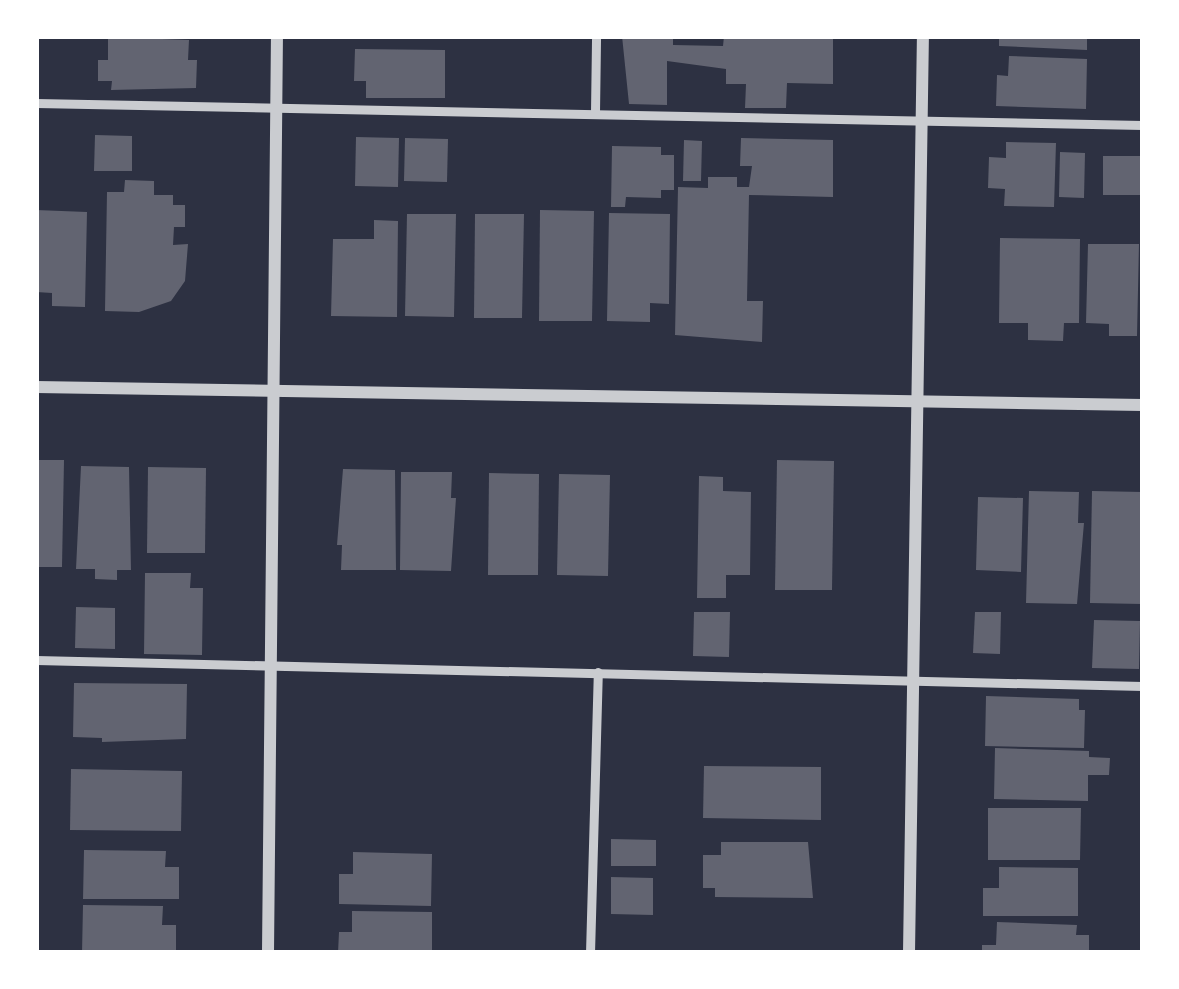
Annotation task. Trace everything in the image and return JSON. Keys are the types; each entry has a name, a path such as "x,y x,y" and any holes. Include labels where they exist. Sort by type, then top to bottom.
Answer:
{"street":[{"path":"268,953 277,36"},
{"path":"909,953 923,36"},
{"path":"36,387 1143,405"}],"lane":[{"path":"595,112 596,36"},
{"path":"36,103 1143,125"},
{"path":"36,660 1143,686"},
{"path":"590,953 598,672"}],"building":[{"path":"622,36 673,36 673,45 723,46 724,36 833,36 833,84 787,83 786,108 745,108 746,84 726,84 726,69 667,61 667,105 629,104"},
{"path":"999,36 1087,36 1087,50 999,46"},
{"path":"108,37 189,40 188,60 197,60 196,88 111,90 112,81 98,81 98,60 108,60"},
{"path":"355,49 445,50 445,98 366,98 366,81 354,81"},
{"path":"1009,56 1087,59 1086,109 996,106 997,75 1008,76"},
{"path":"95,135 132,136 132,171 94,171"},
{"path":"356,137 399,138 398,187 355,186"},
{"path":"405,138 448,139 447,182 404,181"},
{"path":"741,138 833,140 833,197 749,195 747,301 763,301 762,342 675,335 678,187 708,188 708,177 737,177 737,187 749,187 752,166 740,166"},
{"path":"684,140 702,141 701,181 683,181"},
{"path":"1006,142 1056,143 1054,207 1004,206 1005,189 988,188 989,157 1006,158"},
{"path":"612,146 661,147 661,155 674,155 674,190 661,190 661,198 626,197 625,207 611,207"},
{"path":"1060,152 1085,153 1084,198 1059,197"},
{"path":"1103,156 1143,156 1143,195 1103,195"},
{"path":"125,180 154,181 154,195 173,195 173,205 185,205 185,227 174,227 173,245 188,244 185,281 171,301 139,312 105,311 107,192 124,192"},
{"path":"36,210 87,212 85,307 52,306 52,293 36,292"},
{"path":"540,210 594,211 592,321 539,321"},
{"path":"609,213 670,214 669,304 650,303 650,322 607,321"},
{"path":"407,214 456,214 454,317 405,316"},
{"path":"475,214 524,214 522,318 474,318"},
{"path":"374,220 398,221 397,317 331,316 333,239 374,239"},
{"path":"1000,238 1080,239 1079,323 1064,323 1063,341 1028,340 1028,323 999,323"},
{"path":"1088,244 1139,244 1137,336 1109,336 1109,324 1086,323"},
{"path":"36,460 64,460 62,567 36,567"},
{"path":"777,460 834,461 832,590 775,590"},
{"path":"81,466 129,467 131,570 117,570 117,580 95,579 95,569 76,569"},
{"path":"148,467 206,468 205,553 147,553"},
{"path":"343,469 395,470 396,570 341,570 342,545 337,545"},
{"path":"401,472 452,472 451,498 456,498 451,571 400,570"},
{"path":"489,473 539,474 538,575 488,575"},
{"path":"559,474 610,475 608,576 557,575"},
{"path":"699,476 723,477 723,491 751,492 750,575 726,575 726,598 697,598"},
{"path":"1029,491 1079,492 1078,523 1084,523 1077,604 1026,603"},
{"path":"1092,491 1143,492 1142,604 1090,603"},
{"path":"978,497 1023,498 1021,572 976,570"},
{"path":"145,573 191,573 190,588 203,588 202,655 144,654"},
{"path":"76,607 115,608 115,649 75,648"},
{"path":"694,612 730,612 729,657 693,656"},
{"path":"975,612 1001,612 1000,654 973,653"},
{"path":"1094,620 1140,621 1139,669 1092,668"},
{"path":"74,683 187,684 186,739 102,742 102,738 73,737"},
{"path":"986,696 1079,699 1079,710 1085,710 1084,748 985,746"},
{"path":"995,748 1089,751 1089,757 1110,758 1109,775 1088,775 1088,801 994,799"},
{"path":"704,766 821,767 821,820 703,818"},
{"path":"71,769 182,771 181,831 70,830"},
{"path":"988,808 1081,808 1080,860 988,860"},
{"path":"611,839 656,840 656,866 611,866"},
{"path":"721,842 808,842 813,898 715,897 715,888 703,888 703,855 721,855"},
{"path":"84,850 166,851 165,867 179,867 179,899 83,899"},
{"path":"353,852 432,854 431,906 339,904 339,874 353,874"},
{"path":"999,867 1078,868 1078,916 983,916 983,888 999,888"},
{"path":"611,877 653,878 653,915 611,914"},
{"path":"83,905 163,906 162,925 176,925 176,953 82,953"},
{"path":"352,911 432,912 432,953 338,953 339,932 352,932"},
{"path":"997,922 1077,925 1076,935 1089,935 1089,953 982,953 982,945 996,945"}]}
